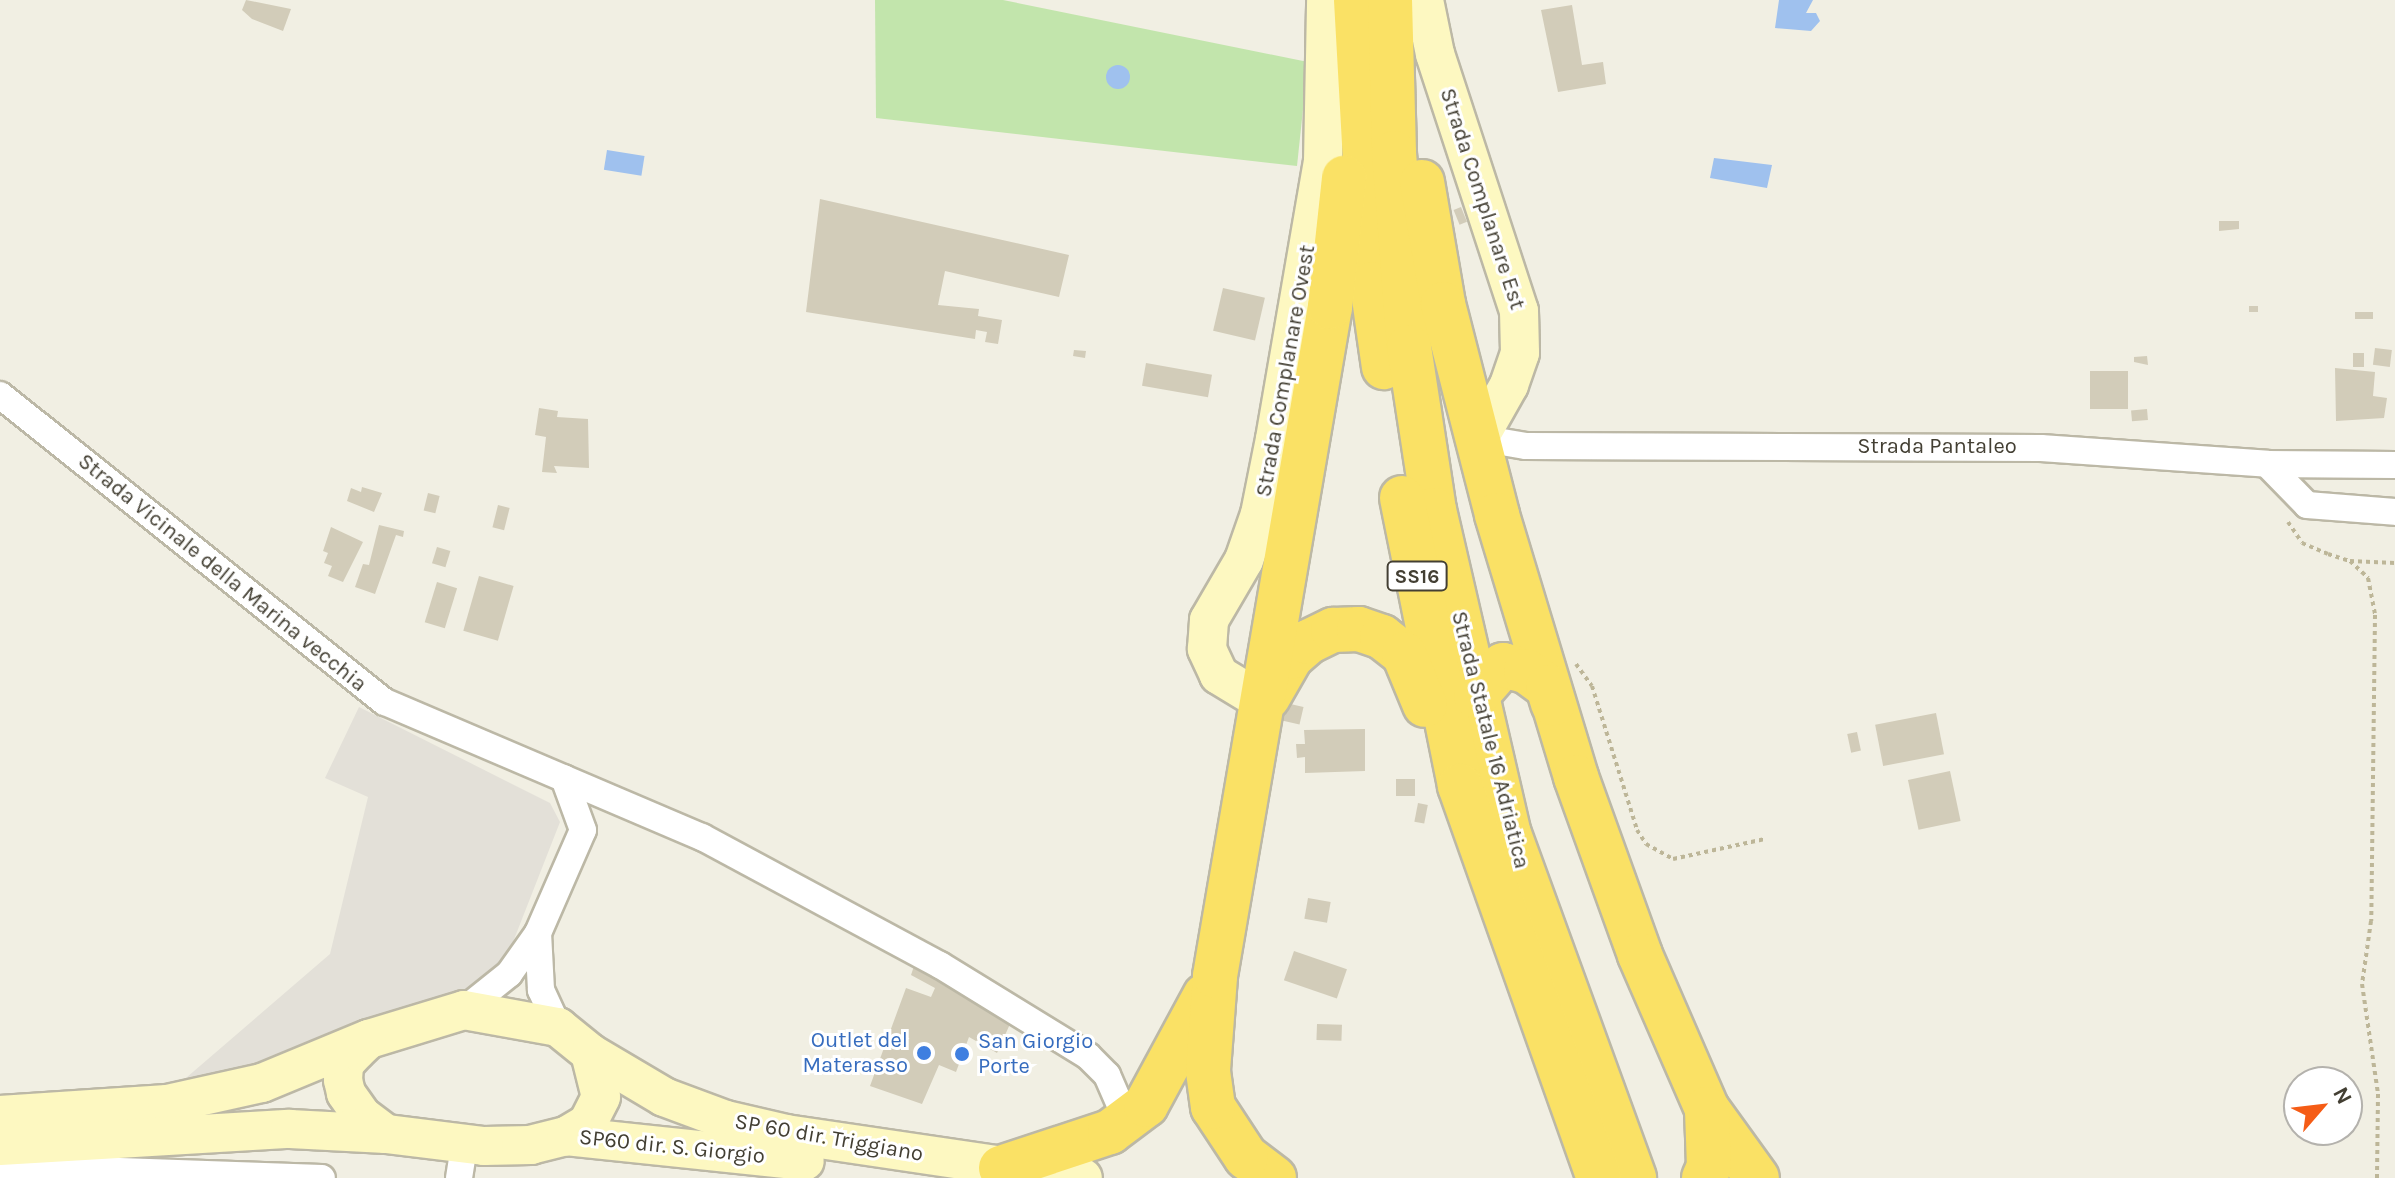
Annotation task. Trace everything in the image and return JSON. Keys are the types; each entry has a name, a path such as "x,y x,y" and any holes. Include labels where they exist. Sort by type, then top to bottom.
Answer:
{"highway":[{"name":"Strada Statale 16 Adriatica","path":"1356,0 1379,28 1409,347 1434,510 1489,680 1509,834 1595,1125 1599,1178"},
{"name":"SS16","path":"1274,1178 1246,1157 1213,1107 1208,1070 1215,976 1265,703 1379,28"},
{"name":"SS16","path":"1379,28 1410,108 1443,304 1553,703"},
{"name":"Strada Statale 16 Adriatica","path":"1379,28 1372,284 1405,517 1460,786 1595,1125 1634,1178"},
{"name":"SS16","path":"1489,680 1520,633 1524,599"},
{"name":"SS16","path":"1265,703 1291,657 1308,642 1333,630 1359,629 1382,637 1404,654 1418,677 1438,753 1460,786"},
{"name":"SS16","path":"1489,680 1526,671 1548,687 1635,940 1707,1109 1757,1178"},
{"path":"1001,1168 1110,1132 1127,1121 1157,1092 1215,976"},
{"path":"1704,1178 1709,1167 1707,1109"}],"main road":[{"name":"Strada Complanare Ovest","path":"1265,703 1219,675 1207,649 1209,620 1244,560 1260,514 1275,439 1323,162 1326,0"},
{"name":"Strada Complanare Est","path":"1424,0 1435,54 1519,311 1522,335 1509,385 1479,438"},
{"path":"4,1121 194,1098 262,1083 369,1039 464,1010 558,1027"},
{"name":"SP 60 dir. Triggiano","path":"558,1027 590,1053 664,1097 726,1120 1001,1168 1083,1178"},
{"path":"369,1039 344,1064 346,1093 362,1116 386,1134"},
{"path":"4,1121 175,1135 290,1129 386,1134 461,1161 566,1136 588,1123 601,1097 590,1053"},
{"name":"SP60 dir. S. Giorgio","path":"566,1136 738,1151 921,1178"}],"street":[{"name":"Strada Vicinale della Marina vecchia","path":"0,395 385,702 564,778 774,873 940,965 1088,1056 1107,1075 1127,1121"},
{"name":"Strada Pantaleo","path":"1479,438 1526,446 2041,448 2267,464 2395,465"},
{"path":"2267,464 2307,505 2395,512"},
{"path":"464,1010 509,974 538,933 583,830 564,778"},
{"path":"583,830 634,809"},
{"path":"538,933 541,990 558,1027"},
{"path":"0,1173 62,1169 322,1178"}],"path":[{"path":"2350,561 2368,578 2375,615 2371,921 2363,953 2362,995 2378,1094 2377,1178"},
{"path":"1571,661 1581,667 1592,686 1646,844 1673,859 1765,839"}],"shaded area":[{"path":"359,707 550,803 560,822 513,942 496,968 466,991 299,1059 172,1090 330,954 368,797 325,778"}],"green space":[{"path":"875,0 1003,0 1308,62 1297,166 876,118"}],"water":[{"path":"1779,0 1813,0 1806,13 1816,13 1820,21 1811,31 1775,28"},
{"path":"1118,65 1126,69 1130,77 1126,85 1118,89 1110,85 1106,77 1110,69"},
{"path":"607,150 645,156 641,176 604,170"},
{"path":"1714,158 1772,165 1767,188 1710,178"}],"building":[{"path":"246,0 291,9 283,31 252,19 242,10"},
{"path":"1572,5 1582,65 1603,62 1606,84 1558,92 1541,10"},
{"path":"820,199 1069,255 1059,297 945,271 938,305 979,309 978,316 1002,320 998,344 985,342 987,332 976,330 975,339 806,312"},
{"path":"1461,207 1467,222 1460,225 1454,210"},
{"path":"2219,221 2239,221 2239,229 2219,231"},
{"path":"1223,288 1265,298 1255,341 1213,331"},
{"path":"2249,306 2258,306 2258,312 2249,312"},
{"path":"2355,312 2373,312 2373,319 2355,319"},
{"path":"2375,348 2392,350 2390,367 2373,365"},
{"path":"1074,350 1086,351 1085,358 1073,356"},
{"path":"2353,353 2364,353 2364,367 2353,367"},
{"path":"2147,356 2148,365 2134,362 2134,357"},
{"path":"1146,363 1212,375 1208,397 1142,386"},
{"path":"2335,368 2375,372 2373,396 2387,398 2384,418 2336,421"},
{"path":"2090,371 2128,371 2128,409 2090,409"},
{"path":"539,408 558,411 557,417 588,419 589,468 554,466 557,473 542,472 546,437 535,435"},
{"path":"2147,409 2148,420 2132,421 2131,410"},
{"path":"362,487 382,493 374,512 347,501 351,488 361,492"},
{"path":"428,493 440,496 435,513 424,510"},
{"path":"498,505 510,508 504,530 492,527"},
{"path":"379,525 404,531 403,537 396,535 375,594 355,587 363,564 369,565"},
{"path":"331,527 363,542 343,582 328,576 332,566 324,563 328,553 323,551"},
{"path":"437,547 450,551 445,567 432,563"},
{"path":"479,576 514,586 498,641 463,631"},
{"path":"437,582 457,588 445,628 425,622"},
{"path":"1286,703 1304,707 1299,725 1282,721"},
{"path":"1936,713 1944,754 1883,766 1875,725"},
{"path":"1365,729 1365,771 1305,773 1305,757 1297,758 1296,744 1305,744 1304,730"},
{"path":"1857,732 1861,751 1851,753 1847,734"},
{"path":"1950,771 1961,821 1919,830 1908,780"},
{"path":"1396,779 1415,779 1415,796 1396,796"},
{"path":"1418,803 1428,805 1424,824 1414,822"},
{"path":"1308,898 1331,902 1327,923 1304,919"},
{"path":"1294,951 1347,969 1337,999 1284,980"},
{"path":"915,963 1010,1024 997,1053 969,1037 956,1072 939,1065 922,1104 870,1086 906,988 931,997 935,988 911,975"},
{"path":"1317,1024 1342,1025 1341,1041 1316,1040"}],"place":[{"name":"Outlet del Materasso","path":"924,1053"},
{"name":"San Giorgio Porte","path":"962,1054"}]}
